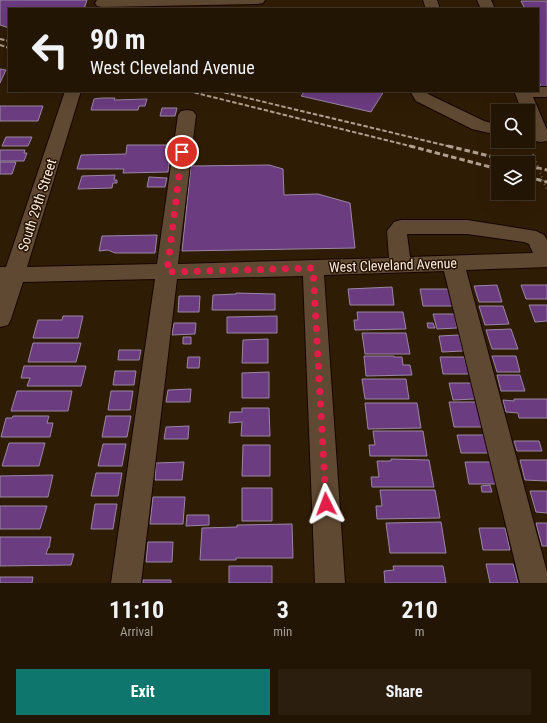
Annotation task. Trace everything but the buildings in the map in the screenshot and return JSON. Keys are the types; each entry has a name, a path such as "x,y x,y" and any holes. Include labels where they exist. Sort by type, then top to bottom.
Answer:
{"street":[{"path":"102,4 258,0"},
{"path":"132,3 150,8"},
{"name":"South 29th Street","path":"0,319 7,275 73,92"},
{"path":"419,92 422,97 478,125 491,128"},
{"path":"537,142 522,92 547,92"},
{"path":"126,583 187,115"},
{"path":"400,264 397,231 401,227 430,226 467,227 529,236 537,240 547,260"},
{"name":"West Cleveland Avenue","path":"7,275 313,268 547,260"},
{"path":"453,263 535,583"},
{"path":"313,268 330,583"}],"path":[{"path":"537,142 547,190"}],"railway":[{"path":"0,39 8,41"},
{"path":"0,45 8,48"},
{"path":"192,92 411,146"},
{"path":"222,92 452,147"},
{"path":"411,146 491,167"},
{"path":"448,146 491,156"},
{"path":"535,167 547,170"},
{"path":"535,179 547,182"}],"route":[{"path":"182,152 167,272 313,268 326,504"}]}
